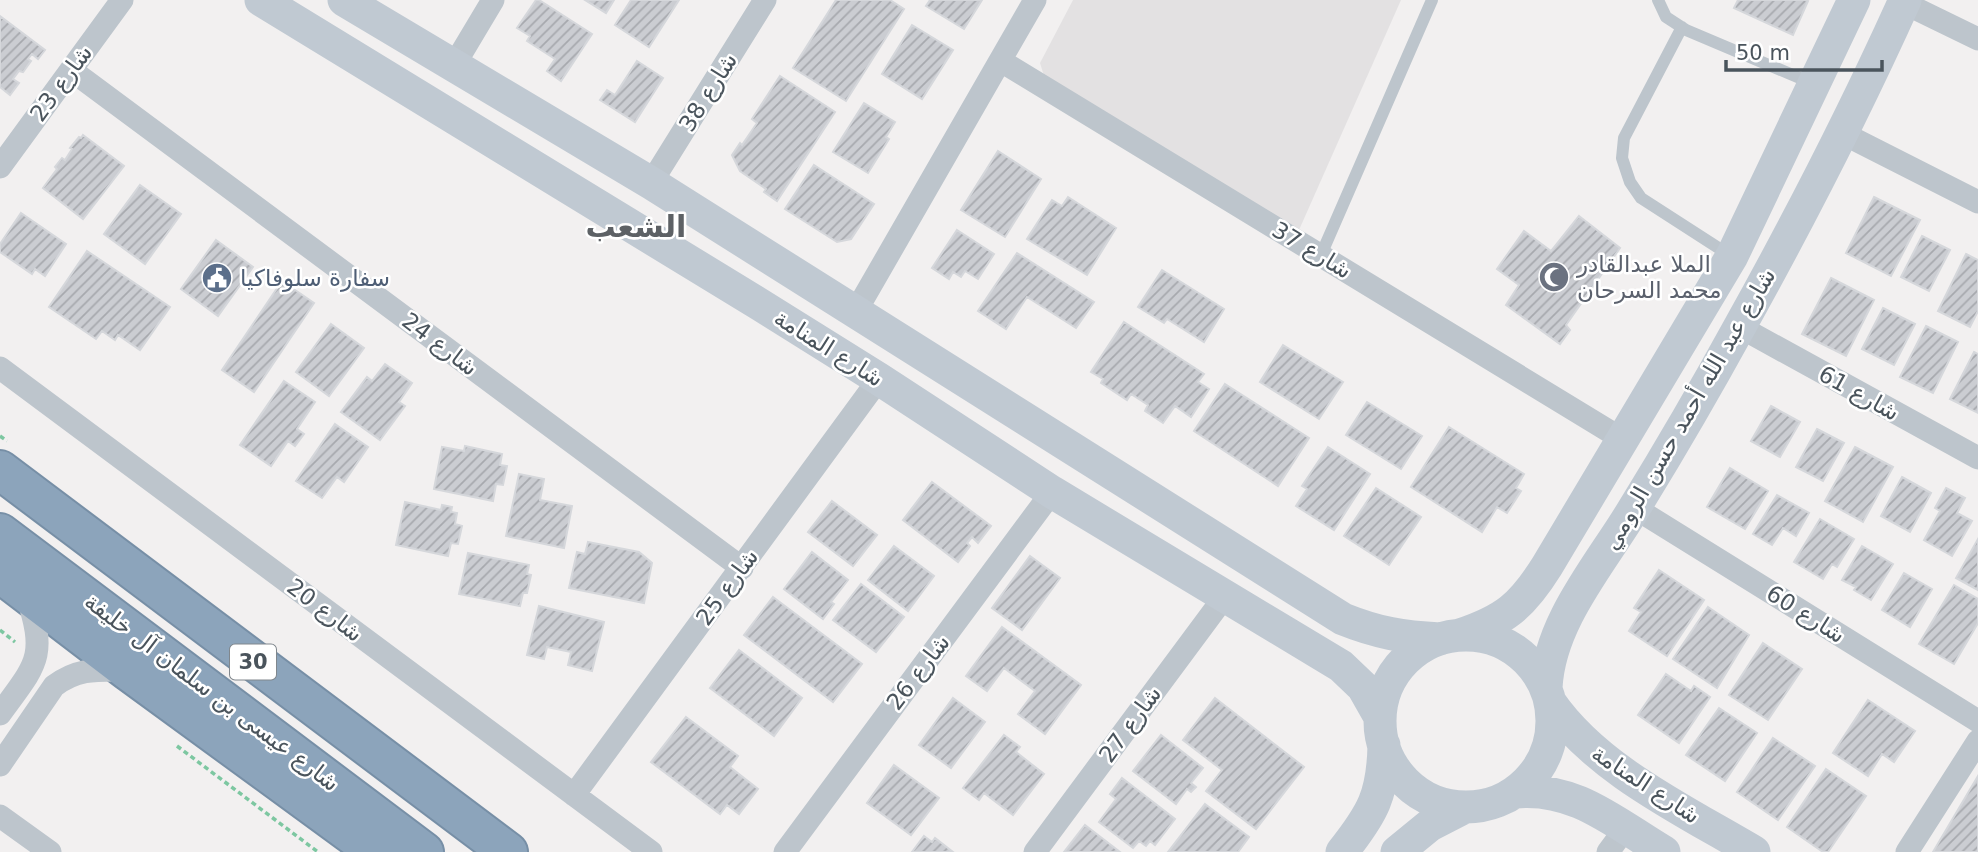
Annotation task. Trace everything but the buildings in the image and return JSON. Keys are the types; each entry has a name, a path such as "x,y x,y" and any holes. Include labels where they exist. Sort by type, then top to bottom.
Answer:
{"highway":[{"name":"30","path":"0,470 508,852"},
{"name":"شارع عيسى بن سلمان آل خليفة","path":"0,533 425,852"},
{"path":"13,582 127,670 376,852"}],"street":[{"name":"شارع 23","path":"0,167 122,0"},
{"path":"261,0 274,3 284,0"},
{"name":"شارع المنامة","path":"261,0 759,304 1052,492 1341,666 1357,680 1373,703 1382,731"},
{"path":"320,36 317,29 319,12 333,0"},
{"name":"شارع المنامة","path":"344,0 651,183 1343,619 1397,637 1450,637"},
{"path":"453,67 493,0"},
{"name":"شارع 38","path":"651,183 765,0"},
{"path":"856,311 1035,0"},
{"name":"شارع عبد الله أحمد حسن الرومي","path":"1450,637 1486,626 1513,609 1528,595 1548,566 1732,256 1854,0"},
{"name":"شارع عبد الله أحمد حسن الرومي","path":"1548,695 1548,666 1556,638 1740,327 1842,133 1905,2 1978,39"},
{"name":"شارع 37","path":"1001,61 1622,439"},
{"name":"شارع 24","path":"71,70 742,568"},
{"path":"1842,133 1978,202"},
{"path":"698,267 716,263 726,247 721,229"},
{"path":"759,304 758,286 770,272 789,269"},
{"name":"شارع 61","path":"1740,327 1978,458"},
{"name":"شارع 20","path":"0,368 651,852"},
{"name":"شارع 25","path":"574,794 879,379"},
{"name":"شارع 26","path":"785,852 1052,492"},
{"name":"شارع 60","path":"1635,508 1978,721"},
{"path":"1548,566 1549,578 1557,588 1570,593 1583,589"},
{"path":"0,715 30,672 36,659 38,640 13,582"},
{"name":"شارع 27","path":"1035,852 1225,596"},
{"path":"1315,650 1323,650 1336,643 1341,636 1343,619"},
{"path":"1349,843 1369,817 1381,780 1382,731 1389,683 1398,669 1417,651 1450,637 1495,640 1512,648 1538,673 1548,695 1552,733 1539,766 1515,792 1491,803 1465,807 1447,805 1414,789 1390,761 1382,731"},
{"path":"0,765 54,687 65,677 79,672 127,670"},
{"name":"شارع المنامة","path":"1548,695 1574,733 1604,759 1682,810 1754,852"},
{"path":"1908,852 1978,741"},
{"name":"شارع المنامة","path":"1515,792 1545,791 1567,796 1616,840 1664,852"},
{"path":"1397,852 1421,831 1465,807"},
{"path":"0,816 50,852"},
{"path":"1349,843 1370,832 1383,839 1388,852"}],"lane":[{"path":"1321,256 1432,0"},
{"path":"1658,0 1667,17 1682,27 1815,85"},
{"path":"1682,27 1624,138 1622,158 1630,182 1641,198 1732,256"}],"path":[{"path":"177,745 318,852"}],"shaded area":[{"path":"1073,0 1401,0 1295,239 1046,82 1040,63"}],"place":[{"name":"الملا عبدالقادر محمد السرحان","path":"1554,277"},
{"name":"سفارة سلوفاكيا","path":"217,278"}],"district":[{"name":"الشعب","path":"636,226"}]}
